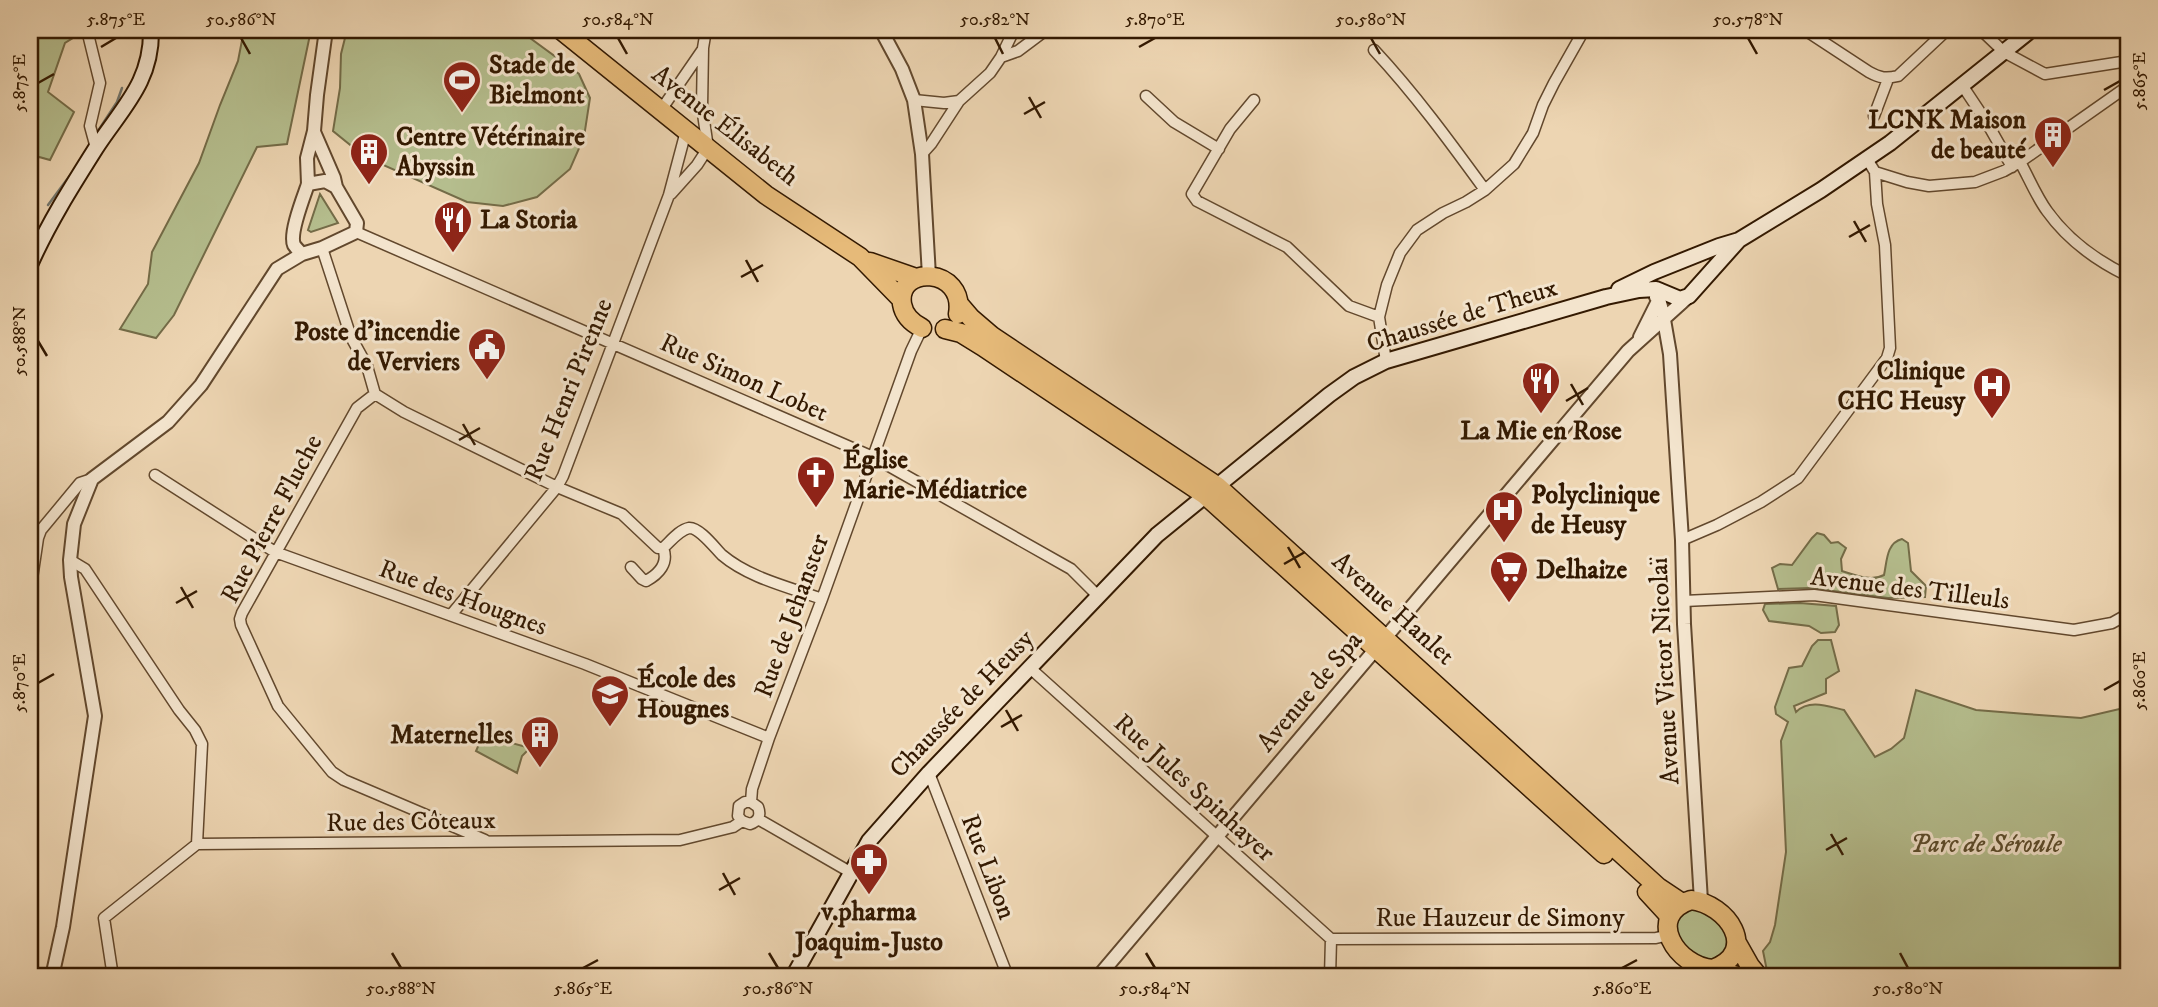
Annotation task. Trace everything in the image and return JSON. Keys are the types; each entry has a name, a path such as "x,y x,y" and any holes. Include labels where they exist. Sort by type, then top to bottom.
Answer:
{"highway":[{"name":"Avenue Élisabeth","path":"561,30 766,195 860,257 883,267 923,277"},
{"name":"Avenue Élisabeth","path":"860,257 901,299"},
{"path":"922,328 908,317 901,299 905,288 923,277 945,281 952,287 959,304 955,320 944,329"},
{"name":"Avenue Hanlet","path":"959,304 992,336 1211,491 1646,892"},
{"path":"944,329 961,333 1189,483 1211,491"},
{"name":"Avenue Hanlet","path":"1380,644 1658,887 1682,903"},
{"path":"1740,977 1708,972 1686,958 1673,944 1669,926 1674,909 1691,900 1711,905 1734,929 1737,943 1750,967 1759,977"},
{"path":"1708,972 1729,959 1737,943"}],"main road":[{"path":"30,265 40,242 96,148 138,87 147,68 151,30"},
{"name":"Chaussée de Theux","path":"1606,297 1642,277 1739,240 1821,190 1871,165 1962,85 2031,30"},
{"name":"Chaussée de Theux","path":"1211,491 1329,395 1354,377 1386,361 1606,297 1654,293 1680,299 1689,296 1739,240"},
{"path":"1654,293 1665,276 1680,263 1694,276 1689,296"},
{"path":"922,328 944,329"},
{"name":"Chaussée de Heusy","path":"793,977 869,841 929,773 1097,595 1157,535 1211,491"},
{"name":"Avenue Hanlet","path":"1646,892 1659,904 1669,926"}],"street":[{"path":"87,30 100,83 90,126 96,148"},
{"path":"302,254 293,243 293,230 308,184 307,159 314,131 326,30"},
{"path":"706,30 702,107 708,148"},
{"path":"881,30 902,69 914,100 922,154 923,277"},
{"path":"922,154 932,144 959,101 990,73 1002,57 1014,30"},
{"path":"1002,57 1018,51 1046,30"},
{"path":"1386,361 1379,317 1387,285 1400,253 1418,230 1443,212 1485,190 1514,164 1584,30"},
{"path":"1805,30 1869,72 1888,79 1898,76 1947,30"},
{"path":"1981,30 2004,51 2045,74 2128,61"},
{"path":"661,110 703,48"},
{"path":"1374,50 1442,131 1485,190"},
{"path":"1874,116 1888,79"},
{"path":"1962,85 2054,221 2082,248 2128,276"},
{"path":"1871,165 1907,183 1930,186 1975,182 2016,164 2128,86"},
{"path":"1146,96 1174,122 1219,149"},
{"path":"914,100 944,103 959,101"},
{"path":"1254,100 1230,129 1192,194 1196,201 1287,247 1349,306 1379,317"},
{"path":"30,592 41,530 79,483 92,479 167,422 201,386 277,269 302,254 356,232 357,223 336,187 314,131"},
{"name":"Rue Henri Pirenne","path":"451,615 557,487 669,195 686,131"},
{"name":"Rue Henri Pirenne","path":"669,195 697,165 708,148"},
{"path":"1682,540 1760,502 1798,478 1887,358 1890,348 1885,245 1871,165"},
{"path":"308,184 325,181 336,187"},
{"name":"Rue Simon Lobet","path":"356,232 873,457 1071,569 1097,595"},
{"path":"322,248 351,337 367,366 375,394 404,412 557,487 622,514 653,545 663,548"},
{"path":"1654,293 1664,320 1670,354"},
{"name":"Avenue de Spa","path":"1638,340 1654,293"},
{"path":"1670,354 1689,296"},
{"name":"Avenue de Spa","path":"1098,977 1628,351 1689,296"},
{"name":"Rue de Jehanster","path":"738,824 738,809 745,802 751,802 752,789 769,738 911,351 922,328"},
{"path":"1628,351 1640,344 1651,342 1663,346 1670,354"},
{"name":"Avenue Victor Nicolaï","path":"1670,354 1701,901"},
{"name":"Rue Pierre Fluche","path":"375,394 357,408 240,619 283,714 332,772 490,842"},
{"name":"Rue des Hougnes","path":"155,475 275,552 659,692 769,738"},
{"path":"52,977 63,926 95,716 69,561 74,524 92,479"},
{"path":"663,548 679,533 692,528 724,556 763,579 822,599"},
{"path":"631,567 642,579 651,579 664,565 666,559 663,548"},
{"path":"69,561 85,569 202,744 197,844 104,918 113,977"},
{"name":"Avenue des Tilleuls","path":"1684,601 1814,595 2074,630 2112,623 2128,614"},
{"name":"Rue Jules Spinhayer","path":"1030,668 1331,939"},
{"name":"Rue Libon","path":"929,773 1008,977"},
{"path":"738,824 750,824 758,819 758,807 751,802"},
{"path":"758,819 850,872"},
{"name":"Rue des Côteaux","path":"197,844 680,840 738,824"},
{"name":"Rue Hauzeur de Simony","path":"1331,939 1656,938 1669,926"},
{"path":"1330,977 1331,939"}],"green space":[{"path":"30,30 80,30 81,33 65,43 48,92 74,112 50,160 39,157 30,167"},
{"path":"244,30 311,30 287,144 257,147 174,315 156,338 120,329 148,284 152,252 199,163 238,61"},
{"name":"Stade de Bielmont","path":"347,30 519,30 579,74 590,98 584,137 570,169 537,197 503,206 467,202 365,157 333,131 340,88 341,54"},
{"path":"320,194 338,223 311,232 308,230"},
{"path":"1817,533 1824,535 1831,543 1838,542 1846,548 1841,559 1842,571 1868,578 1884,575 1890,549 1902,539 1908,543 1911,571 1926,586 1925,597 1888,598 1810,588 1778,589 1772,568 1780,564 1792,565"},
{"path":"1765,604 1836,606 1839,625 1835,632 1821,633 1809,626 1769,621 1763,610"},
{"name":"Parc de Séroule","path":"1818,640 1831,640 1839,671 1826,679 1826,693 1794,706 1796,712 1812,705 1844,710 1875,757 1904,738 1916,690 1976,710 2081,718 2128,707 2128,977 1774,977 1767,971 1763,951 1770,942 1775,925 1786,852 1781,741 1788,722 1776,714 1775,707 1789,668 1802,666"},
{"path":"483,735 530,748 522,756 517,773 476,751"},
{"path":"1687,907 1705,909 1728,934 1725,953 1706,962 1683,949 1673,924"}],"waterway":[{"path":"96,134 117,102 122,88"},
{"path":"48,205 71,174"}],"place":[{"name":"Stade de Bielmont","path":"462,114"},
{"name":"LCNK Maison de beauté","path":"2053,169"},
{"name":"Centre Vétérinaire Abyssin","path":"369,186"},
{"name":"La Storia","path":"453,254"},
{"name":"Poste d'incendie de Verviers","path":"487,381"},
{"name":"La Mie en Rose","path":"1541,415"},
{"name":"Clinique CHC Heusy","path":"1992,420"},
{"name":"Église Marie-Médiatrice","path":"816,509"},
{"name":"Polyclinique de Heusy","path":"1504,544"},
{"name":"Delhaize","path":"1509,604"},
{"name":"École des Hougnes","path":"610,728"},
{"name":"Maternelles","path":"540,769"},
{"name":"v.pharma Joaquim-Justo","path":"869,896"}]}
